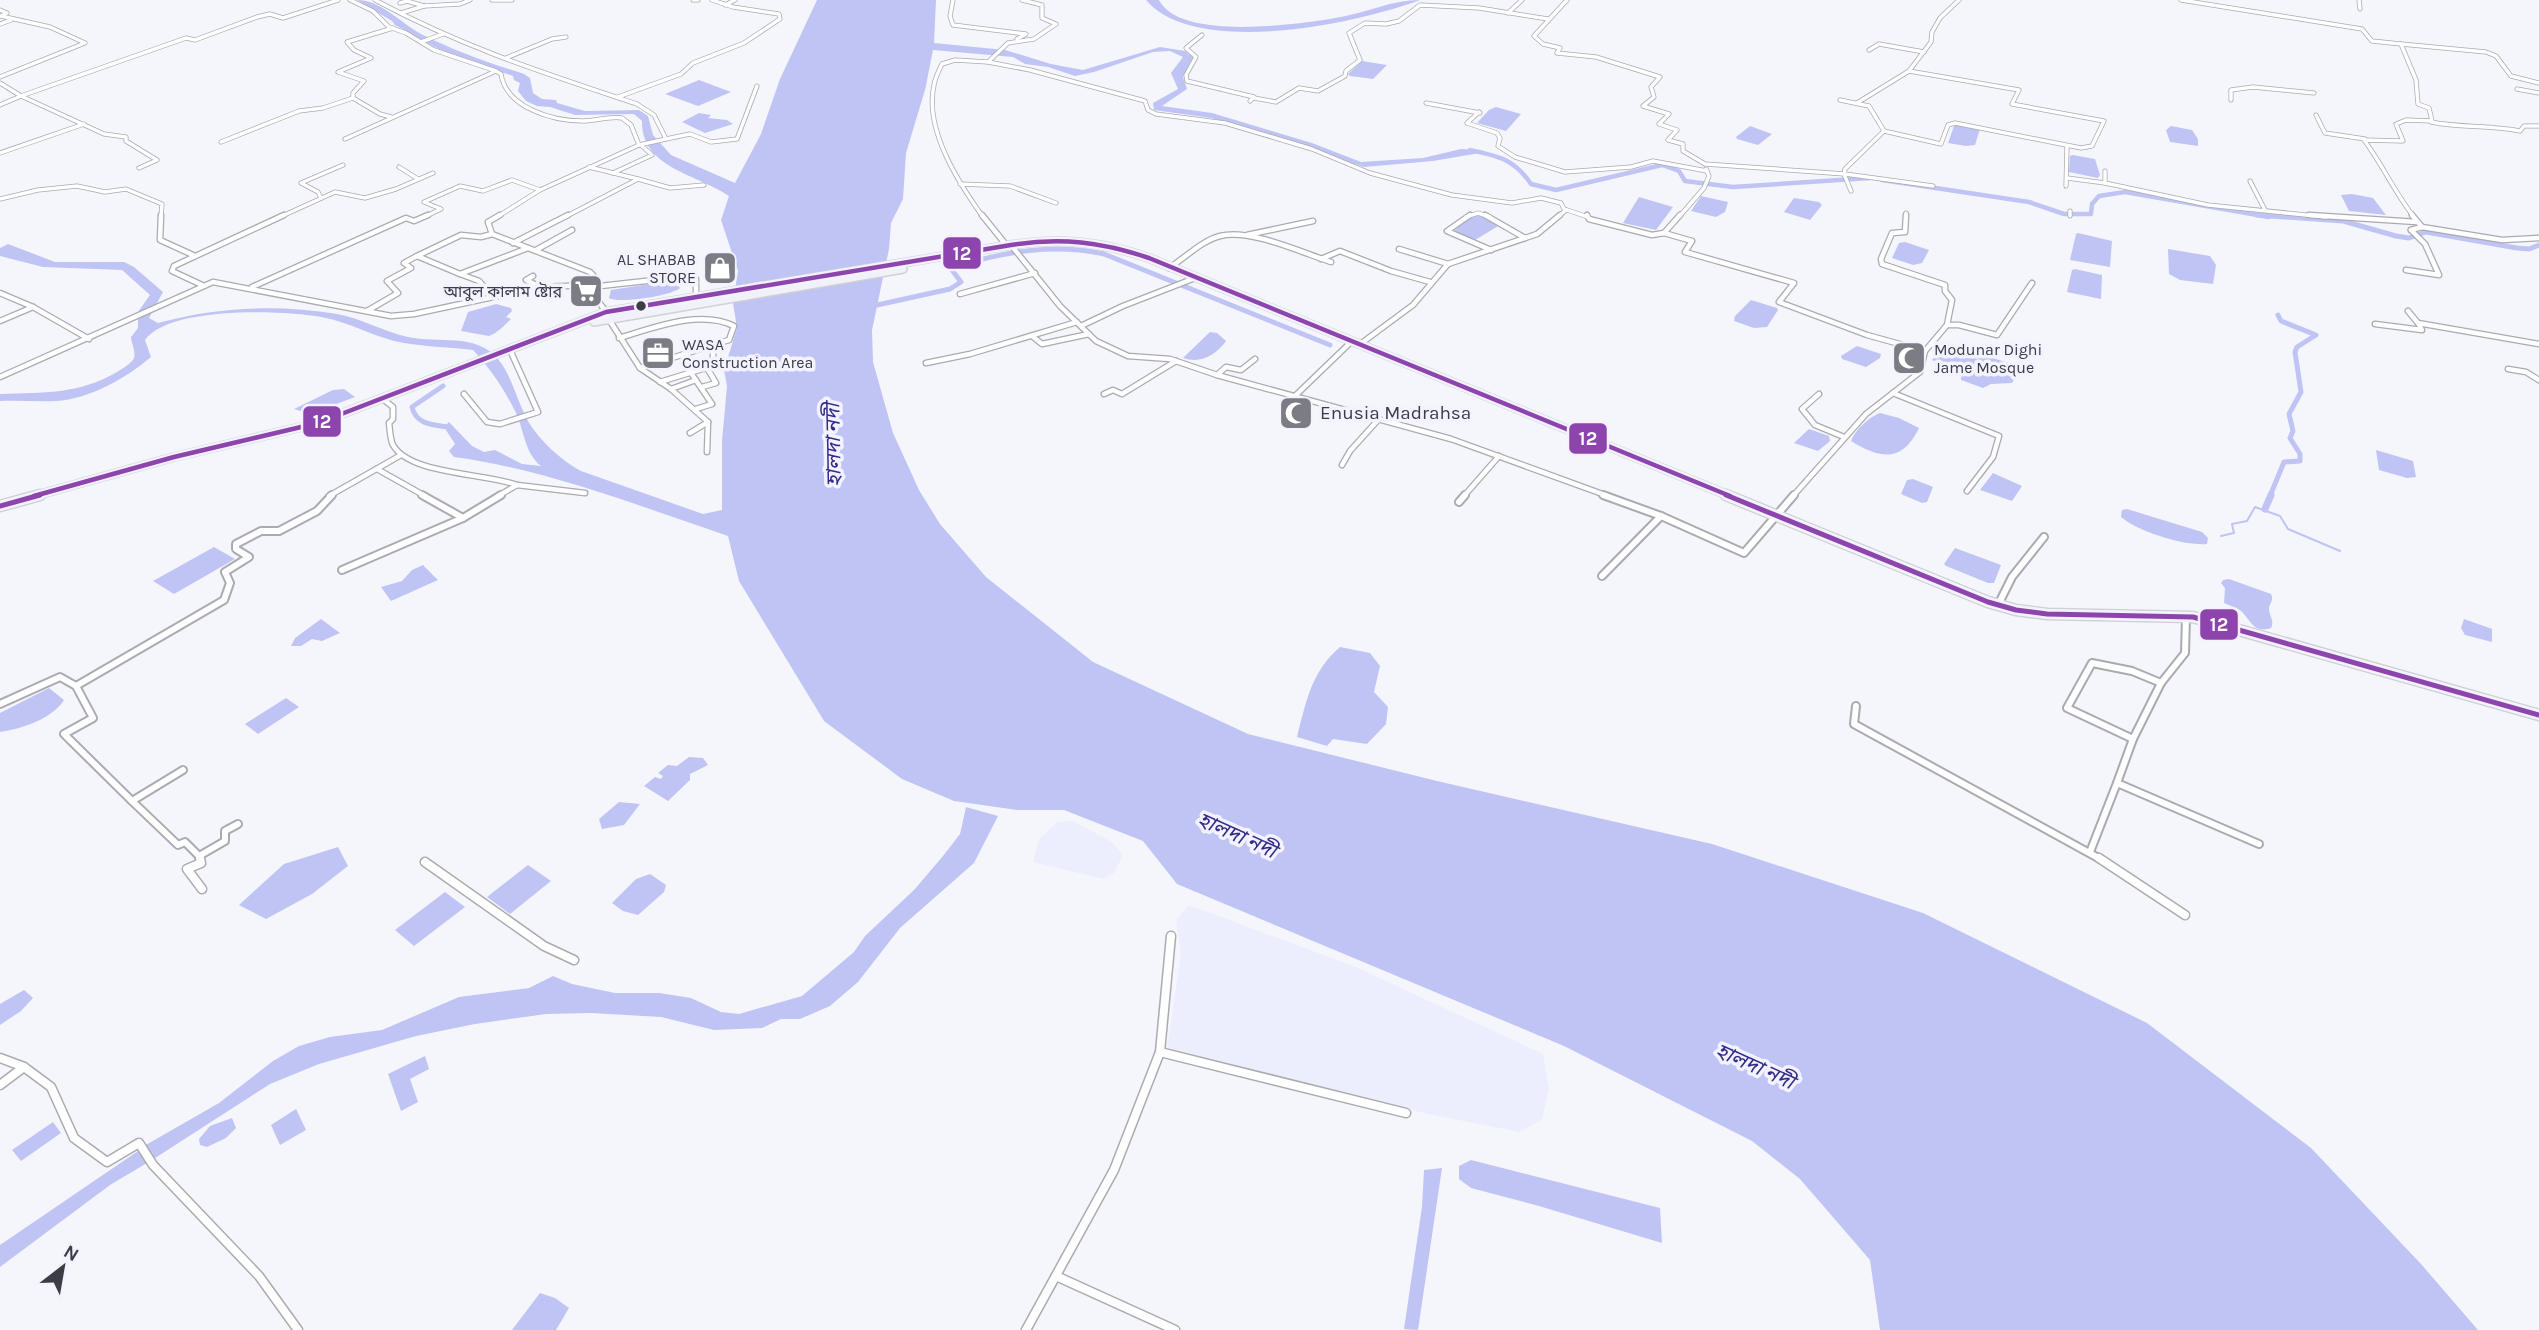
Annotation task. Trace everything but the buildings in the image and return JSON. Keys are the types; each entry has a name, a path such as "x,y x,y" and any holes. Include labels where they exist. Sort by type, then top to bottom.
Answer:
{"main road":[{"path":"607,315 896,263 1047,240 1085,241 1119,249 1195,278 1998,605 2047,614 2186,617 2221,623 2539,715"},
{"path":"0,506 212,448 293,431 383,400 553,333 607,315 696,296 722,295 889,271 1006,246"}],"street":[{"path":"0,105 186,38 195,40 270,14 283,18 338,0"},
{"path":"350,0 373,11 380,21 393,28 464,62 496,71 500,74 500,83 507,95 516,102 576,121 623,118 652,155 612,173"},
{"path":"375,0 425,27 485,53 637,104 654,115 666,139"},
{"path":"401,13 424,6 460,4 470,0"},
{"path":"492,0 512,0"},
{"path":"618,97 678,75 684,68 699,60 750,40 778,21 781,15 725,5 712,0"},
{"path":"725,5 735,0"},
{"path":"953,0 950,16 953,25 1026,34 999,50 988,62"},
{"path":"1010,42 1034,39 1056,24 1042,18 1043,6 1023,0"},
{"path":"1508,13 1522,0"},
{"path":"1567,0 1534,36 1544,44 1560,48 1557,53 1596,57 1660,77 1651,87 1654,97 1643,106 1669,114 1659,124 1678,130 1668,139 1683,144 1683,151 1705,164 1933,186"},
{"path":"1857,103 1909,71 1924,52 1940,18 1959,0"},
{"path":"2181,0 2362,29 2371,41 2486,52 2496,56 2511,76 2538,87"},
{"path":"2359,0 2360,9"},
{"path":"400,3 407,1 424,6"},
{"path":"1202,35 1186,48 1196,57 1186,75 1187,81 1252,99 1276,102 1299,88 1318,91 1345,76 1346,71 1360,58 1349,34 1365,23 1386,24 1399,21 1417,6 1425,4 1548,19"},
{"path":"0,10 7,13 1,16 11,20 50,27 78,37 85,43 0,77"},
{"path":"0,24 11,20"},
{"path":"353,98 353,93 364,81 338,72 371,58 354,50 347,42 393,28"},
{"path":"422,41 444,33"},
{"path":"506,58 552,38 566,37"},
{"path":"1869,50 1879,44 1924,52"},
{"path":"2401,44 2416,80 2418,104 2429,108 2431,122"},
{"path":"1906,213 1905,232 1892,233 1881,259 1882,264 1945,285 1945,291 1952,300 1947,325 1925,351 1920,372 1844,437 1744,554 1661,516 1451,439 1217,375 1176,361 1128,356 1096,341 1060,306 1035,273 1006,246 960,184 939,139 934,113 936,75 940,66 948,62 988,62 1030,70 1145,101 1148,110 1156,114 1225,124 1312,149 1370,173 1440,192 1476,200 1512,203 1544,198 1561,203 1566,210 1652,235 1664,233 1692,241 1685,252 1794,283 1779,302 1867,335 1925,351"},
{"path":"345,139 496,71"},
{"path":"1840,100 1869,106 1884,131 1941,144 1948,125 1955,123 2067,146 2092,146 2104,121 2012,104 2019,90 1909,71"},
{"path":"0,83 21,96 104,134 122,135 126,137 126,141 157,160 139,168"},
{"path":"707,452 708,422 671,389 640,368 595,300 591,286 593,275 492,233 488,228 489,220 526,201 540,190 642,144 686,134 710,142 737,139 757,86"},
{"path":"2231,100 2231,90 2253,87 2314,93"},
{"path":"2517,89 2538,87"},
{"path":"221,142 299,111 323,108 353,98 380,114 391,117"},
{"path":"1426,103 1480,113 1467,123 1497,133 1500,138 1498,146 1510,154 1554,170 1611,170 1653,161 1707,171"},
{"path":"2316,115 2325,133 2402,141 2404,139 2396,124 2406,120 2458,127 2493,126 2520,131 2524,126 2539,126"},
{"path":"0,153 85,124"},
{"path":"1851,191 1846,176 1847,166 1884,131"},
{"path":"2365,139 2391,178 2397,196 2422,227"},
{"path":"2066,186 2067,146"},
{"path":"1664,233 1705,185 1705,164"},
{"path":"321,198 318,192 301,183 343,165"},
{"path":"399,167 418,179"},
{"path":"589,167 670,188 704,185"},
{"path":"2105,171 2105,183"},
{"path":"202,285 172,271 174,267 193,255 321,198 341,191 365,198 396,189 433,173"},
{"path":"2067,178 2195,202 2418,222"},
{"path":"513,243 638,179"},
{"path":"251,288 406,218 414,221 441,209 424,202 460,186 483,191 512,180 540,190"},
{"path":"2250,181 2265,210"},
{"path":"960,184 995,183 1015,186 1031,190 1056,203"},
{"path":"0,199 62,187 81,186 112,194 125,189 162,205 160,240 193,255"},
{"path":"1296,395 1355,343 1413,305 1448,264 1537,234 1566,210"},
{"path":"1491,250 1447,231 1458,220 1472,212 1490,215 1525,238"},
{"path":"1169,268 1219,236 1242,236 1313,221"},
{"path":"2406,270 2438,275 2428,245 2411,229 2422,227 2502,240 2539,238"},
{"path":"536,250 572,230"},
{"path":"367,311 398,293 387,281 411,268 404,263 461,235 481,237 492,233"},
{"path":"1242,236 1331,262"},
{"path":"460,274 529,248"},
{"path":"1399,248 1448,264"},
{"path":"1321,259 1340,251 1430,282"},
{"path":"417,256 479,281 492,296"},
{"path":"960,294 1035,273"},
{"path":"533,276 526,280 540,287"},
{"path":"0,377 213,282 402,316 540,287 591,286 691,276 696,279 696,296"},
{"path":"926,363 970,354 1079,324 1195,278"},
{"path":"1947,325 1959,325 1997,335 2032,283"},
{"path":"0,293 33,307 89,339"},
{"path":"0,321 33,307"},
{"path":"2375,324 2423,330 2408,311"},
{"path":"619,338 680,320 730,322 734,326 729,340 640,368"},
{"path":"2418,323 2539,344"},
{"path":"1032,336 1042,344 1089,334"},
{"path":"660,382 712,366 714,346"},
{"path":"464,394 487,422 500,424 538,412 510,350"},
{"path":"1217,375 1226,367 1241,370 1255,359"},
{"path":"1104,394 1113,390 1122,394 1147,382 1176,361"},
{"path":"702,387 716,383 707,369"},
{"path":"2508,369 2526,372 2539,380"},
{"path":"691,373 712,404 696,409"},
{"path":"671,389 696,380"},
{"path":"1893,393 1999,436 2000,442 1995,452 1967,491"},
{"path":"1819,394 1802,409 1815,425 1844,437"},
{"path":"383,400 393,407 393,419 389,423 393,446 401,455 458,474 504,478 517,485 585,493"},
{"path":"1342,466 1350,451 1378,420"},
{"path":"690,433 708,422"},
{"path":"76,686 224,600 230,583 225,572 248,557 236,549 236,544 261,531 279,531 317,511 328,497 401,455"},
{"path":"1459,502 1499,456"},
{"path":"377,469 463,518"},
{"path":"342,570 463,518 517,485"},
{"path":"1602,576 1615,559 1661,516"},
{"path":"1998,605 2012,577 2044,537"},
{"path":"2090,852 2133,739 2161,683 2185,653 2186,617"},
{"path":"2133,739 2067,708 2092,663 2132,671 2161,683"},
{"path":"0,704 60,677 76,686 93,718 64,734 178,845 184,842 199,856 201,863 187,869 202,889"},
{"path":"1856,706 1854,724 2090,852 2185,915"},
{"path":"132,800 183,770"},
{"path":"2117,783 2259,844"},
{"path":"199,856 225,841 225,831 238,824"},
{"path":"425,862 544,946 574,960"},
{"path":"1026,1330 1114,1170 1160,1052 1171,936"},
{"path":"1160,1052 1406,1113"},
{"path":"0,1058 24,1067 51,1087 74,1138 107,1162 139,1143 153,1165 259,1276 298,1330"},
{"path":"0,1085 24,1067"},
{"path":"1056,1276 1175,1330"}],"shaded area":[{"path":"1073,821 1112,842 1123,855 1114,873 1104,879 1033,862 1039,839 1058,822"},
{"path":"1189,905 1356,967 1543,1054 1549,1089 1542,1119 1520,1132 1428,1114 1167,1048 1181,955 1176,920"}],"water":[{"name":"হালদা নদী","path":"357,0 383,8 423,35 447,46 524,74 530,78 533,93 542,99 556,100 557,103 585,111 639,110 648,116 653,135 671,155 735,183 761,134 780,79 817,0 936,0 934,43 1005,50 1051,64 1083,70 1160,47 1185,51 1193,57 1183,77 1187,89 1162,106 1212,113 1312,143 1361,162 1423,158 1461,149 1480,150 1480,153 1433,161 1364,167 1211,118 1154,110 1153,103 1178,89 1171,73 1183,57 1170,51 1153,52 1075,76 1048,67 1025,64 1013,57 933,50 925,90 906,153 903,199 891,223 889,249 872,330 873,362 893,433 919,490 940,524 986,577 1093,662 1248,734 1437,781 1712,844 1923,913 2147,1023 2311,1148 2421,1264 2478,1330 1880,1330 1870,1260 1800,1179 1752,1141 1564,1046 1177,884 1143,841 1064,810 1017,810 954,801 902,779 824,721 739,581 728,536 559,480 454,457 449,451 455,444 444,427 449,422 472,446 484,452 495,450 522,464 541,466 531,454 506,395 473,350 404,343 321,317 281,313 228,313 177,321 158,329 145,340 151,357 130,373 94,392 56,401 0,401 0,394 74,389 127,366 134,358 131,337 138,328 138,312 150,295 122,270 43,267 0,256 0,248 8,244 55,262 124,262 134,267 163,292 149,318 158,323 224,310 292,309 346,316 408,337 456,340 478,345 498,359 511,381 528,421 538,435 566,462 581,471 703,514 722,510 722,441 727,386 724,370 737,328 733,303 738,271 721,220 729,196 661,160 644,137 642,121 634,114 575,115 537,106 526,101 518,91 520,83 514,80 513,76 446,53"},
{"path":"1146,0 1159,0 1171,13 1191,21 1216,26 1244,27 1323,20 1420,0 1318,26 1237,32 1200,28 1169,18"},
{"path":"1362,61 1387,65 1373,79 1350,76 1348,74"},
{"path":"699,80 731,92 698,106 665,94"},
{"path":"1496,107 1521,114 1506,131 1477,123 1489,110"},
{"path":"699,113 733,124 705,133 682,122"},
{"path":"1750,126 1772,134 1758,145 1737,139 1736,137"},
{"path":"1954,126 1980,129 1975,145 1948,143"},
{"path":"2171,126 2192,130 2198,139 2198,146 2170,142 2166,130"},
{"path":"2070,156 2095,159 2100,175 2098,178 2069,172"},
{"path":"2341,195 2373,198 2386,215 2349,211"},
{"path":"1701,196 1728,202 1725,212 1716,217 1691,211"},
{"path":"1639,197 1673,207 1656,230 1623,223"},
{"path":"1794,198 1819,202 1822,205 1810,220 1784,212"},
{"path":"1475,215 1484,216 1500,225 1475,240 1452,233 1468,218"},
{"path":"2078,233 2112,241 2110,267 2070,260"},
{"path":"1905,242 1929,250 1922,263 1913,265 1892,258 1899,243"},
{"path":"2168,249 2210,256 2216,265 2213,284 2180,280 2169,274"},
{"path":"2072,270 2102,275 2101,299 2067,292"},
{"path":"676,282 680,288 644,298 609,298 611,290"},
{"path":"1751,300 1777,308 1767,327 1754,328 1734,321 1735,316"},
{"path":"496,304 511,308 512,311 506,317 511,319 498,331 489,336 461,331 468,312"},
{"path":"1210,332 1217,333 1226,341 1218,350 1202,359 1183,358"},
{"path":"1946,343 2015,365 2020,369 2012,383 1991,384 1983,388 1961,380 1961,373 1932,360"},
{"path":"1857,346 1881,354 1880,358 1866,367 1842,359 1841,356"},
{"path":"344,389 355,397 310,414 294,409 333,390"},
{"path":"1880,413 1899,418 1919,428 1898,452 1881,454 1851,441 1863,424"},
{"path":"1809,429 1829,436 1830,441 1818,451 1794,443"},
{"path":"2376,450 2413,461 2416,477 2407,478 2379,470"},
{"path":"1993,473 2022,486 2012,501 1980,490"},
{"path":"1913,479 1933,487 1927,502 1922,503 1901,494 1907,480"},
{"path":"2127,509 2202,532 2208,538 2207,544 2174,540 2150,533 2121,517 2122,510"},
{"path":"214,547 235,559 174,594 153,581"},
{"path":"1955,548 2001,565 1994,583 1946,566 1944,564"},
{"path":"423,565 438,580 391,601 381,587 402,581 412,570"},
{"path":"2229,579 2271,594 2271,628 2258,628 2240,610 2224,603 2225,588 2221,583"},
{"path":"321,619 340,633 322,641 312,639 301,646 291,646 295,638"},
{"path":"2464,619 2492,629 2492,642 2465,635 2461,628"},
{"path":"1340,647 1370,653 1380,666 1374,692 1388,707 1386,724 1367,744 1333,739 1327,746 1297,737 1316,677"},
{"path":"49,688 64,700 59,707 35,722 0,732 0,713"},
{"path":"286,698 299,707 258,734 245,724"},
{"path":"689,757 703,758 708,765 690,774 690,780 668,801 644,786 655,777 661,779 663,776 658,773 668,765 677,766"},
{"path":"619,802 640,804 624,825 602,829 599,819"},
{"path":"966,807 998,816 974,863 900,928 858,982 830,1006 800,1019 781,1019 762,1028 714,1030 661,1017 591,1013 546,1014 475,1024 416,1036 319,1064 270,1084 152,1160 144,1146 219,1103 273,1061 299,1046 330,1037 382,1030 459,997 529,988 553,976 572,984 615,993 659,993 691,998 721,1012 739,1014 802,996 854,952 865,936 914,890 960,834"},
{"path":"338,847 348,866 312,894 266,919 239,905 284,864"},
{"path":"528,865 551,881 510,914 487,897"},
{"path":"650,874 666,885 664,892 638,915 623,911 612,903 636,879"},
{"path":"445,892 465,907 414,946 395,930"},
{"path":"24,990 33,998 21,1011 0,1025 0,1004"},
{"path":"425,1056 429,1069 410,1079 418,1102 401,1111 388,1074"},
{"path":"296,1109 306,1130 280,1145 271,1125"},
{"path":"232,1118 236,1128 226,1138 207,1147 200,1145 199,1139 210,1126"},
{"path":"53,1122 61,1133 21,1161 12,1150"},
{"path":"141,1149 147,1163 110,1185 0,1267 0,1245"},
{"path":"1471,1160 1660,1208 1662,1243 1471,1188 1459,1179 1459,1166"},
{"path":"1442,1168 1418,1330 1404,1329 1422,1207 1424,1170"},
{"path":"540,1293 555,1298 569,1308 556,1330 512,1330"}],"waterway":[{"path":"1470,150 1505,160 1518,169 1531,184 1556,190 1662,165 1679,171 1685,181 1733,187 1870,178"},
{"path":"1882,180 2029,202 2064,214 2091,214 2092,204 2099,196 2125,192 2258,215"},
{"path":"2258,215 2343,221 2409,238 2426,232 2517,248 2529,249 2539,245"},
{"path":"2258,215 2269,217"},
{"path":"868,307 950,289 961,282 952,270 956,266 1011,253 1066,249 1104,254 1330,345"},
{"path":"2270,496 2284,462 2300,461 2300,454 2290,438 2293,431 2289,414 2301,392 2295,352 2297,347 2316,335 2281,321 2278,315"},
{"path":"443,386 412,407 422,421 449,427 451,431"},
{"path":"2265,509 2271,495"},
{"path":"2221,536 2234,533 2232,524 2247,521 2255,507 2280,516 2288,529 2340,551"}],"transit line":[{"name":"12","path":"0,506 174,457 318,423 606,312 1020,244 1077,240 1128,251 1171,267 1988,602 2016,610 2047,614 2193,617 2539,715"}],"place":[{"name":"AL SHABAB STORE","path":"720,268"},
{"name":"আবুল কালাম ষ্টোর","path":"586,291"},
{"name":"WASA Construction Area","path":"658,353"},
{"name":"Modunar Dighi Jame Mosque","path":"1909,358"},
{"name":"Enusia Madrahsa","path":"1296,413"}]}
